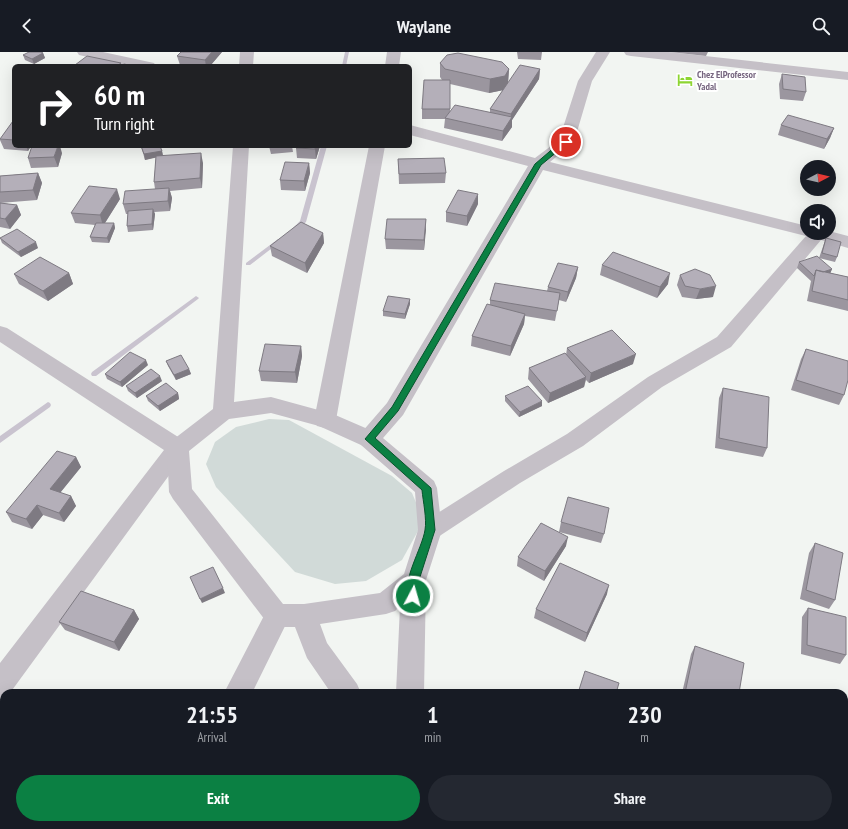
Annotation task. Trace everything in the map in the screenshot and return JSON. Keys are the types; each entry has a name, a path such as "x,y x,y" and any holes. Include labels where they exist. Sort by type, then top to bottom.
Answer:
{"street":[{"path":"84,52 102,54 141,64"},
{"path":"246,64 247,52"},
{"path":"392,64 394,52"},
{"path":"369,439 395,409 538,164 566,142 585,81 603,52"},
{"path":"631,52 848,76"},
{"path":"412,131 538,164 800,230"},
{"path":"223,412 241,148"},
{"path":"325,420 377,148"},
{"path":"836,239 848,242"},
{"path":"430,530 512,477 575,440 655,382 724,342 807,240"},
{"path":"0,332 178,448"},
{"path":"0,685 178,448 223,412 271,405 325,420 369,439 426,488 430,530 414,580 413,689"},
{"path":"178,448 181,492 277,616"},
{"path":"277,616 304,615 386,603 414,580"},
{"path":"304,615 316,649 344,689"},
{"path":"240,689 277,616"}],"shaded area":[{"path":"269,419 289,420 392,476 412,493 420,512 418,531 402,560 366,581 335,584 295,572 216,487 206,464 215,442 236,427"}],"building":[{"path":"29,52 43,53 32,59 23,55"},
{"path":"181,52 212,52 205,60 177,56"},
{"path":"458,53 502,62 509,69 505,76 490,79 445,69 440,63 447,55"},
{"path":"87,56 121,63 120,64 76,64"},
{"path":"520,65 540,69 511,114 490,109"},
{"path":"782,74 805,77 806,92 783,89"},
{"path":"424,80 450,80 450,109 422,109"},
{"path":"455,105 512,117 503,131 445,118"},
{"path":"788,115 834,128 827,139 781,125"},
{"path":"12,122 12,140 0,139"},
{"path":"31,148 57,148 54,157 28,158"},
{"path":"142,148 161,148 162,151 144,154"},
{"path":"201,153 200,178 154,182 156,156"},
{"path":"444,158 446,173 399,174 398,159"},
{"path":"285,162 309,163 304,181 280,180"},
{"path":"38,173 33,190 0,192 0,176"},
{"path":"89,186 117,189 100,215 71,213"},
{"path":"169,188 168,201 123,204 125,191"},
{"path":"458,190 478,194 467,216 446,212"},
{"path":"0,203 17,205 5,219 0,218"},
{"path":"153,209 152,224 127,226 128,211"},
{"path":"387,219 426,219 424,240 385,239"},
{"path":"301,222 323,233 305,263 270,246"},
{"path":"96,223 114,223 107,238 90,237"},
{"path":"17,229 36,242 18,252 0,238"},
{"path":"825,240 841,242 837,257 822,253"},
{"path":"613,252 670,273 660,287 602,265"},
{"path":"817,256 832,269 823,272 816,270 814,276 799,262"},
{"path":"40,257 69,273 43,291 14,274"},
{"path":"558,263 578,267 568,292 548,287"},
{"path":"695,269 710,275 716,286 700,289 685,286 680,275"},
{"path":"816,270 848,277 848,300 812,291"},
{"path":"495,283 560,293 557,311 490,300"},
{"path":"388,296 410,299 405,314 383,311"},
{"path":"487,304 525,314 511,346 472,336"},
{"path":"612,330 636,354 591,373 567,348"},
{"path":"265,344 301,346 295,372 259,371"},
{"path":"806,349 848,361 848,380 844,395 796,380"},
{"path":"130,352 146,360 120,382 105,374"},
{"path":"565,353 586,377 550,393 529,368"},
{"path":"181,355 189,369 174,375 166,361"},
{"path":"151,369 160,376 135,393 126,386"},
{"path":"166,383 178,393 158,406 146,396"},
{"path":"528,386 542,401 520,412 505,396"},
{"path":"723,388 769,397 767,448 719,438"},
{"path":"57,451 76,457 50,489 71,496 59,513 37,505 26,519 6,512"},
{"path":"568,497 609,508 604,534 561,522"},
{"path":"541,523 568,537 545,571 518,557"},
{"path":"815,543 843,553 835,600 806,590"},
{"path":"560,563 609,585 587,633 536,609"},
{"path":"213,567 223,588 200,599 190,577"},
{"path":"81,591 134,610 114,642 59,622"},
{"path":"808,608 846,617 846,655 807,645"},
{"path":"695,646 744,663 740,689 686,689"},
{"path":"585,671 619,683 617,689 579,689"}],"waterway":[{"path":"344,64 347,52"},
{"path":"295,229 303,222 323,148"},
{"path":"248,264 278,241"},
{"path":"94,374 196,298"},
{"path":"0,440 48,405"}],"place":[{"name":"Chez ElProfessor Yadal","path":"685,80"}],"route":[{"path":"413,596 414,580 430,530 426,488 369,439 395,409 538,164 566,142"}]}
